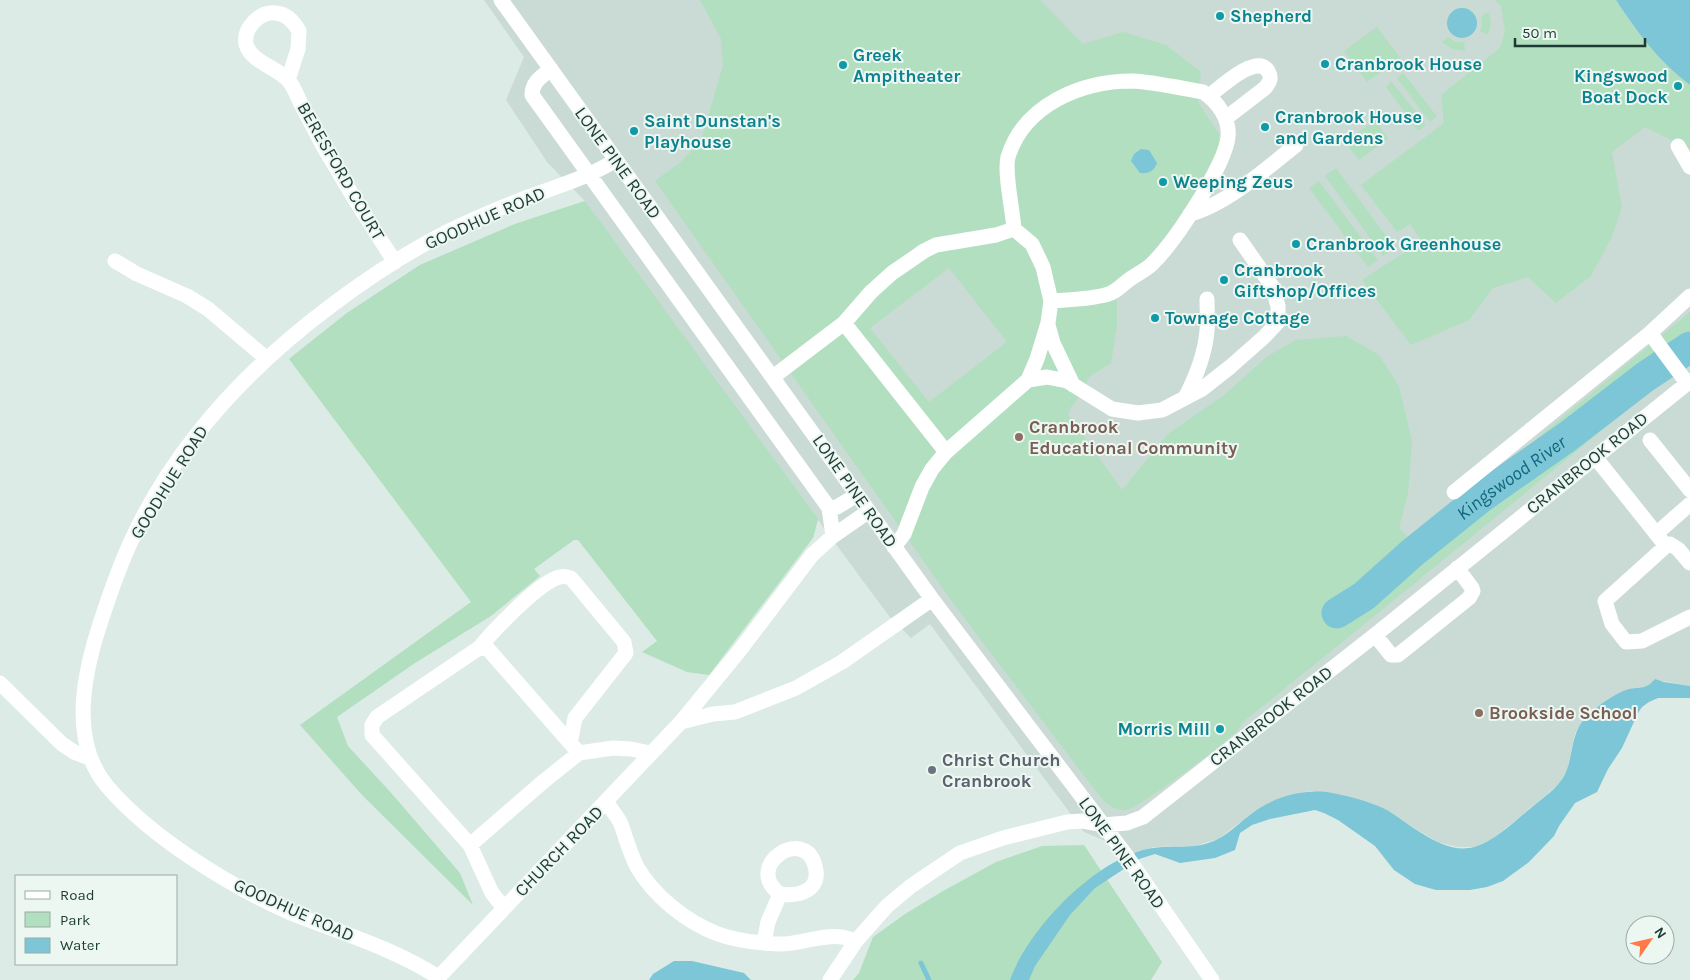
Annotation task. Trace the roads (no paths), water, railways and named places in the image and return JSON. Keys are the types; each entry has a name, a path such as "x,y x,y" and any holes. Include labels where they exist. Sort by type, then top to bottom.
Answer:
{"street":[{"name":"LONE PINE ROAD","path":"501,0 932,599 1126,855 1212,980"},
{"path":"1209,96 1251,66 1260,65 1266,68 1271,75 1270,82 1226,118"},
{"path":"551,69 535,82 532,88 532,95 829,508 833,536"},
{"name":"BERESFORD COURT","path":"288,80 327,152 395,262"},
{"path":"894,546 904,534 922,487 932,469 946,452 1028,380 1048,323 1051,301 1043,267 1032,244 1014,229 1007,158 1020,131 1042,108 1067,93 1114,82 1134,81 1155,84 1203,92 1209,96 1226,118 1228,136 1226,148 1219,165 1190,214 1152,264 1111,293 1082,299 1051,301"},
{"path":"1190,214 1202,211 1258,176 1296,145"},
{"path":"1678,146 1690,167"},
{"name":"GOODHUE ROAD","path":"437,978 406,958 264,900 212,870 172,843 126,805 107,786 89,758 84,740 84,695 88,665 109,596 133,537 158,492 223,402 267,359 312,320 354,289 424,244 518,201 590,175 616,160"},
{"path":"773,377 844,323 887,277 924,250 936,244 996,235 1014,229"},
{"path":"1028,380 1047,377 1067,381 1112,409 1138,414 1162,410 1202,389 1230,368 1278,322 1278,306 1272,286 1240,240"},
{"path":"115,261 154,282 187,296 208,309 267,359"},
{"path":"1454,492 1650,333 1690,296"},
{"path":"1185,398 1192,384 1203,350 1207,332 1207,299"},
{"path":"844,323 946,452"},
{"path":"1048,323 1053,343 1073,385"},
{"path":"1650,333 1689,382"},
{"name":"CRANBROOK ROAD","path":"830,980 856,941 887,906 918,881 960,854 976,846 1067,822 1082,821 1103,825 1127,823 1143,817 1374,635 1689,382"},
{"path":"1650,440 1690,490"},
{"path":"1595,457 1666,546"},
{"path":"829,508 838,508 858,495"},
{"path":"1656,534 1690,504"},
{"name":"CHURCH ROAD","path":"437,978 681,722 740,650 812,555 833,536 869,511"},
{"path":"1690,563 1678,549 1670,544 1605,601 1612,624 1626,642 1642,641 1690,617"},
{"path":"1374,635 1388,652 1395,656 1469,598 1473,591 1470,584 1457,568"},
{"path":"470,845 544,781 574,748 575,718 626,653 624,642 572,578 559,576 540,588 499,624 479,648 378,717 372,725 372,735 470,845 492,893 504,908"},
{"path":"681,722 713,714 735,712 796,688 842,662 932,599"},
{"path":"479,648 488,649 574,748 631,749 650,753"},
{"path":"0,682 62,744 74,752 89,758"},
{"path":"606,802 620,822 628,848 637,867 661,897 682,914 704,928 740,940 764,943 781,944 841,937 856,941"},
{"path":"764,943 768,922 780,894"}],"water":[{"path":"1616,0 1690,0 1690,85 1668,67 1649,46"},
{"path":"1462,8 1468,9 1476,17 1476,29 1468,37 1462,38 1456,37 1448,29 1447,23 1448,17 1456,9"},
{"path":"1141,149 1149,150 1157,163 1153,170 1146,173 1140,173 1131,161 1134,154"},
{"path":"1655,679 1690,686 1690,698 1658,698 1642,707 1622,748 1608,769 1597,792 1575,803 1554,836 1529,862 1503,881 1487,887 1470,890 1436,890 1415,884 1394,870 1375,846 1338,820 1324,813 1315,810 1270,819 1252,825 1240,833 1235,850 1215,858 1180,863 1155,854 1139,859 1095,888 1070,915 1035,966 1029,980 1010,980 1019,960 1047,919 1085,882 1105,868 1126,856 1147,849 1199,845 1216,840 1260,808 1290,795 1322,792 1351,797 1383,808 1426,836 1450,847 1474,847 1482,844 1504,830 1558,784 1568,766 1578,728 1589,714 1616,695 1626,690 1645,687"},
{"path":"674,961 692,961 744,973 751,980 649,980 653,974"}],"waterway":[{"name":"Kingswood River","path":"1337,613 1364,596 1412,553 1483,496 1567,437 1645,377 1690,347"},
{"path":"921,963 929,980"}],"place":[{"name":"Shepherd","path":"1220,16"},
{"name":"Cranbrook House","path":"1325,64"},
{"name":"Greek Ampitheater","path":"843,65"},
{"name":"Kingswood Boat Dock","path":"1678,86"},
{"name":"Cranbrook House and Gardens","path":"1265,127"},
{"name":"Saint Dunstan's Playhouse","path":"634,131"},
{"name":"Weeping Zeus","path":"1163,182"},
{"name":"Cranbrook Greenhouse","path":"1296,244"},
{"name":"Cranbrook Giftshop/Offices","path":"1224,280"},
{"name":"Townage Cottage","path":"1155,318"},
{"name":"Cranbrook Educational Community","path":"1019,437"},
{"name":"Brookside School","path":"1479,713"},
{"name":"Morris Mill","path":"1220,729"},
{"name":"Christ Church Cranbrook","path":"932,770"}]}
